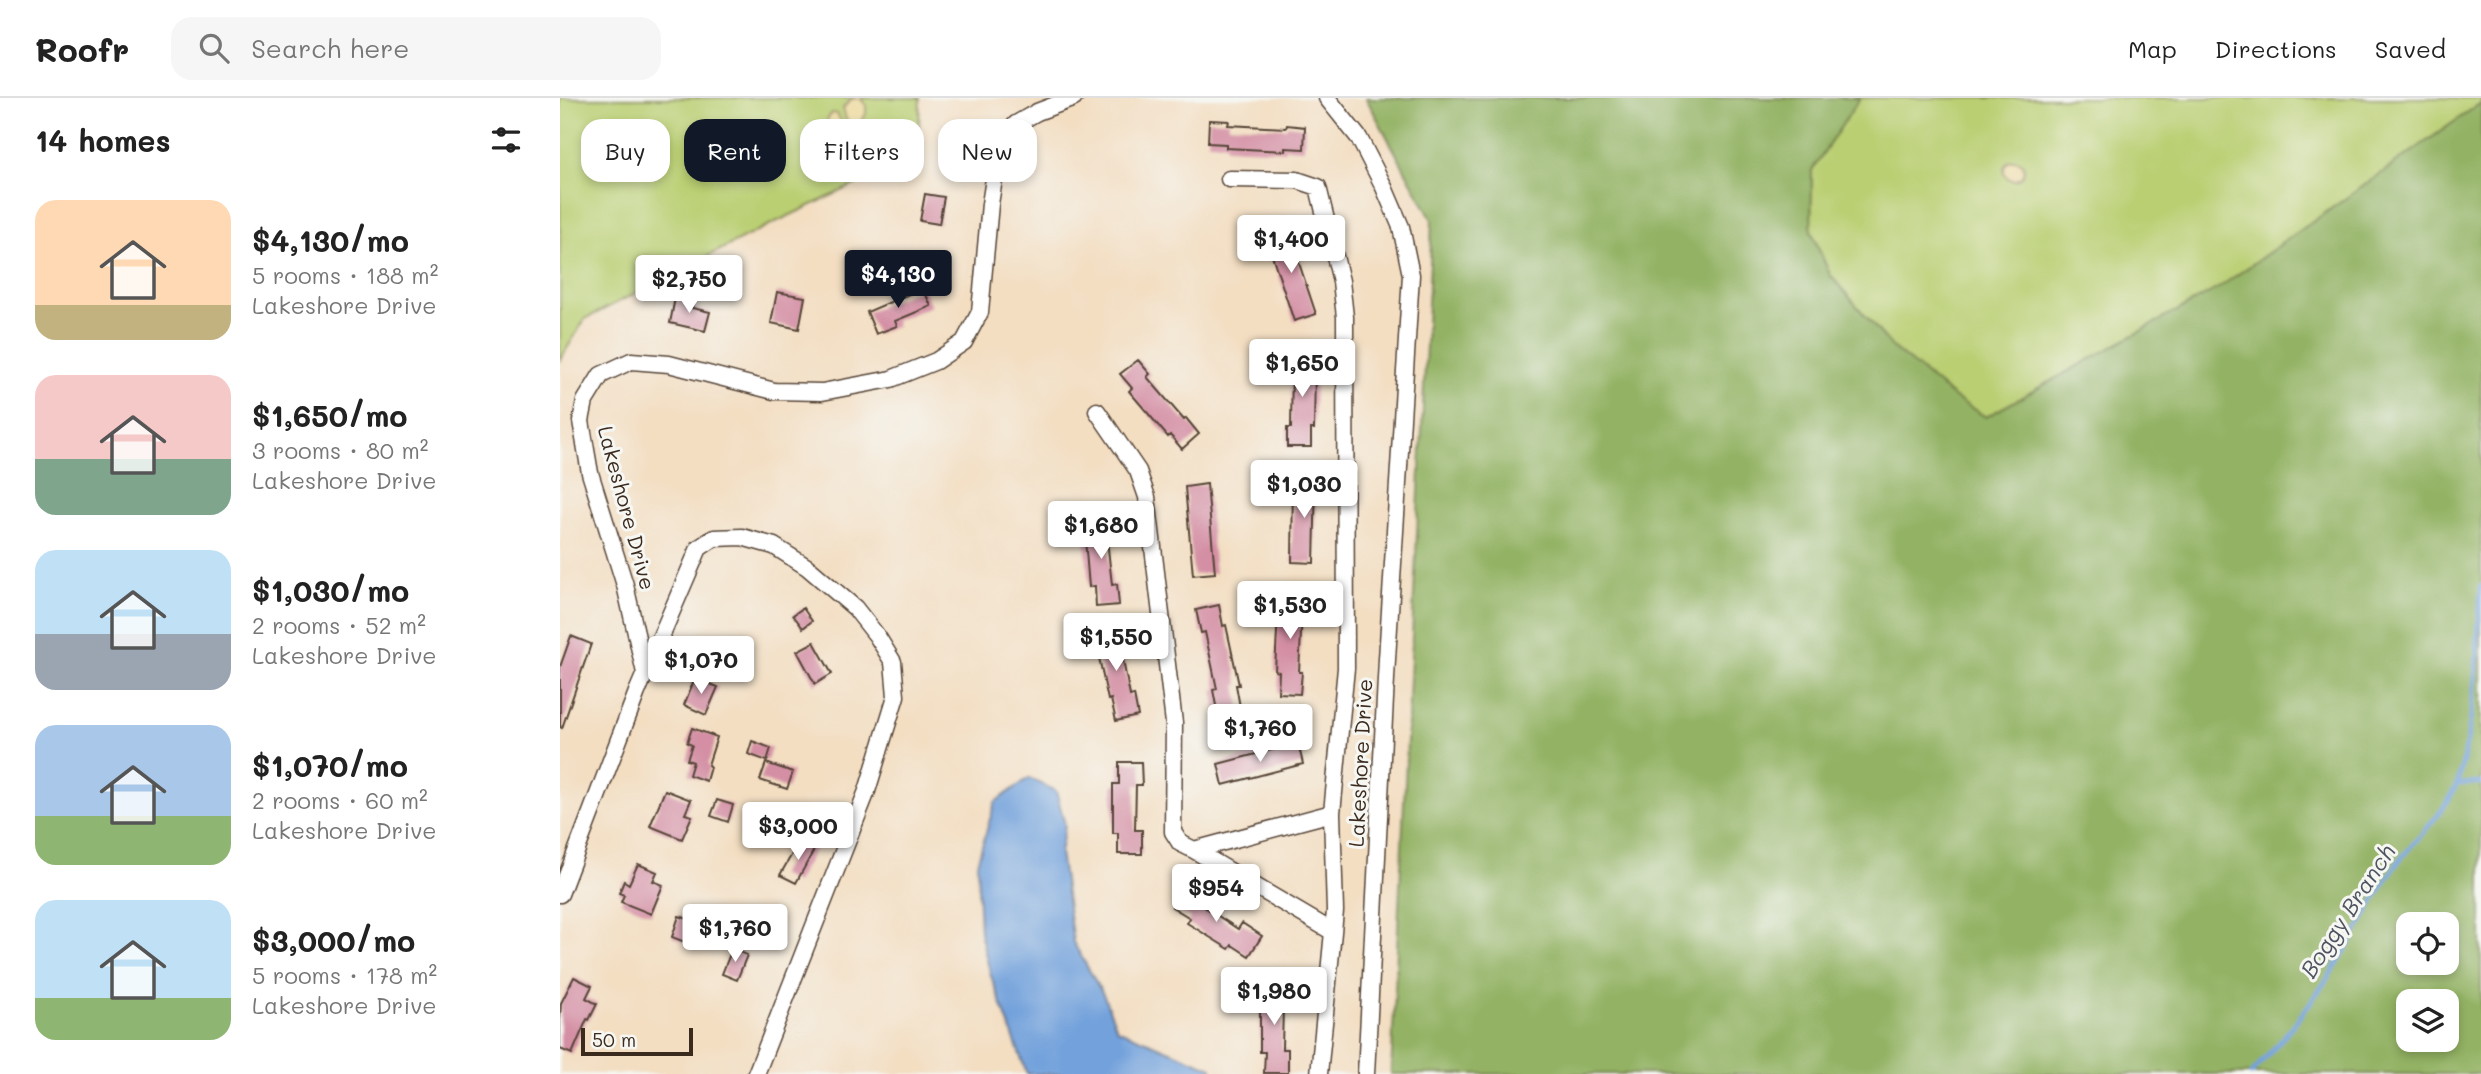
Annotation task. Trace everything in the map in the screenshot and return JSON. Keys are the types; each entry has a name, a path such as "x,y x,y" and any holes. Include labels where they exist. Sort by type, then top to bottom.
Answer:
{"street":[{"name":"Lakeshore Drive","path":"645,673 625,585 590,473 581,421 584,401 601,375 631,361 668,364 774,391 822,392 891,379 936,361 964,342 980,312 992,192 998,154 1007,134 1016,124 1037,112 1074,98"},
{"name":"Lakeshore Drive","path":"1326,98 1359,138 1383,185 1401,228 1411,275 1366,1074"},
{"name":"Lakeshore Drive","path":"1229,178 1297,180 1318,187 1341,281 1345,317 1346,668 1332,813 1335,911 1319,1074"},
{"path":"1097,411 1138,471 1147,497 1174,723 1173,832 1180,843 1333,932"},
{"name":"Lakeshore Drive","path":"645,673 699,548 714,538 742,537 774,546 807,567 855,608 877,636 892,662 896,696 867,792 757,1074"},
{"path":"560,894 645,673"},
{"name":"Lakeshore Drive","path":"1194,850 1332,813"}],"green space":[{"path":"560,98 920,98 919,119 800,119 800,182 861,182 763,228 585,319 560,360"},
{"path":"1366,98 1860,98 1812,170 1811,231 1830,275 1893,348 1954,397 1986,417 2220,287 2481,103 2481,1074 1391,1074 1432,220"},
{"path":"1860,98 2481,98 2481,103 2220,287 1986,417 1954,397 1893,348 1830,275 1811,230 1812,170"}],"sand":[{"path":"860,98 866,105 866,114 862,119 846,119 843,108 851,99"},
{"path":"832,113 837,114 840,119 828,119"},
{"path":"2010,160 2018,160 2024,170 2018,180 2010,180 2004,174 2004,166"}],"water":[{"path":"1029,778 1056,791 1065,825 1060,853 1073,942 1104,996 1117,1029 1212,1068 1213,1074 1027,1074 991,976 980,932 977,863 995,802"}],"building":[{"path":"1209,120 1229,121 1228,125 1305,127 1304,149 1285,148 1285,151 1226,148 1226,144 1208,143"},
{"path":"925,194 944,197 939,224 920,221"},
{"path":"1288,230 1316,314 1294,321 1266,237"},
{"path":"923,288 931,306 895,321 897,326 876,334 867,312"},
{"path":"777,292 805,297 799,329 771,323"},
{"path":"675,298 693,302 692,308 710,312 705,331 670,323"},
{"path":"1290,351 1313,351 1314,429 1311,429 1311,447 1287,447 1287,428 1291,428"},
{"path":"1138,360 1150,374 1147,377 1199,434 1182,449 1170,435 1168,437 1129,391 1132,388 1120,374"},
{"path":"1293,479 1316,479 1314,563 1292,562"},
{"path":"1207,484 1215,573 1193,575 1185,487"},
{"path":"1111,515 1113,538 1107,539 1112,585 1117,584 1119,605 1096,607 1095,586 1089,587 1085,539 1090,539 1088,517"},
{"path":"1283,590 1307,591 1305,614 1302,613 1300,694 1278,693 1279,672 1275,671 1278,611 1282,612"},
{"path":"1219,605 1239,685 1236,685 1240,707 1217,711 1213,690 1217,689 1205,632 1201,633 1196,610"},
{"path":"803,608 812,621 803,628 793,615"},
{"path":"1122,626 1127,649 1121,650 1130,696 1134,695 1138,716 1116,721 1111,699 1108,700 1098,653 1103,652 1099,631"},
{"path":"571,636 591,644 562,728 560,667"},
{"path":"814,642 832,674 815,684 797,651"},
{"path":"695,678 718,687 706,715 684,705"},
{"path":"692,728 717,737 706,781 689,775 693,762 687,760 692,745 687,743"},
{"path":"752,741 771,748 767,761 748,754"},
{"path":"1298,743 1303,764 1223,785 1218,764"},
{"path":"1119,762 1141,762 1142,785 1136,785 1135,830 1142,830 1142,854 1118,854 1118,833 1113,833 1113,784 1119,784"},
{"path":"766,763 793,772 787,789 760,780"},
{"path":"665,790 691,800 685,814 692,816 682,839 650,826"},
{"path":"717,800 733,805 728,822 711,816"},
{"path":"800,840 815,848 796,883 780,875"},
{"path":"638,864 657,872 653,881 663,885 651,914 621,902 624,895 619,893 624,881 629,884"},
{"path":"1184,887 1203,900 1200,904 1238,929 1242,923 1262,936 1249,956 1232,945 1229,949 1187,923 1190,918 1172,907"},
{"path":"679,916 694,921 687,943 672,937"},
{"path":"732,949 747,955 737,980 722,974"},
{"path":"574,977 592,986 586,998 597,1004 589,1020 587,1019 572,1054 560,1049 560,1020 561,1003"},
{"path":"1266,981 1289,981 1289,1004 1283,1004 1282,1049 1288,1049 1288,1073 1264,1073 1265,1052 1260,1052 1260,1003 1266,1003"}],"waterway":[{"name":"Boggy Branch","path":"2251,1074 2319,991 2391,873 2454,791 2464,758 2472,709 2481,586"},
{"name":"Boggy Branch","path":"2457,784 2481,783"}]}
